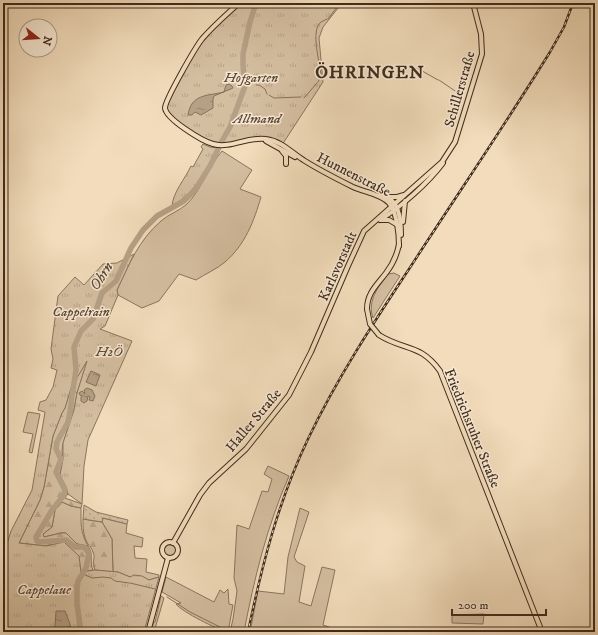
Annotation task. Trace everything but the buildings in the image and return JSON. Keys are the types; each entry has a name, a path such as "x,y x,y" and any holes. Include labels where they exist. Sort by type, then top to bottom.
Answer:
{"main road":[{"name":"Hunnenstraße","path":"238,3 197,46 168,97 165,107 166,112 188,131 202,140 215,144 223,145 260,138 276,142 305,161 340,180 389,202 394,207"},
{"name":"Schillerstraße","path":"394,207 433,171 446,156 455,142 482,54 481,34 473,3"},
{"name":"Hunnenstraße","path":"260,138 296,158 305,161"},
{"path":"276,146 284,154 287,160 286,164"},
{"name":"Schillerstraße","path":"394,207 405,201 436,173 443,164 446,156"},
{"path":"375,195 397,197 406,195"},
{"path":"385,196 390,199 394,207"},
{"path":"401,238 405,201"},
{"name":"Karlsvorstadt","path":"324,322 364,231 394,207"},
{"name":"Friedrichsruher Straße","path":"394,207 399,246"},
{"name":"Friedrichsruher Straße","path":"394,207 401,223 401,238 395,258 390,267 370,293 366,309 370,324 379,335 390,341 419,351 434,362 440,371 542,632"},
{"path":"378,220 393,220 397,225"},
{"name":"Haller Straße","path":"173,543 209,483 246,449 286,400 324,322"},
{"path":"167,543 173,543 178,548 178,553 175,557 168,558 163,555 162,548 167,543"},
{"path":"148,632 168,558"}],"green space":[{"name":"Hofgarten","path":"239,3 342,3 323,27 319,38 323,82 282,145 267,139 216,145 201,140 166,113 166,104 197,47"},
{"path":"203,144 217,148 194,188 172,206 177,191 191,166 193,167 203,149 201,147"},
{"path":"222,151 252,170 240,189 261,197 252,224 238,248 222,265 196,280 179,274 159,301 142,308 118,295 117,290 130,262 141,244 153,228 161,221 187,204 201,185"},
{"path":"134,254 117,290 118,295 105,326 100,329 132,341 88,440 84,466 82,504 68,494 60,475 63,459 63,443 74,410 77,393 87,361 71,388 65,408 53,436 44,487 40,500 19,543 46,546 64,542 79,556 81,572 95,570 118,572 130,577 134,575 142,576 149,580 159,577 144,632 3,632 3,557 11,531 32,490 45,412 38,410 40,402 46,400 53,387 57,370 51,368 53,359 51,349 58,296 75,277 84,285 103,264 117,263"},
{"path":"394,273 400,276 373,318 371,306 374,294 388,274"},
{"path":"88,359 77,393 71,387"},
{"path":"71,388 77,393 74,410 63,443 63,459 60,475 68,494 65,498 82,504 81,508 62,502 55,510 52,527 43,534 44,537 66,533 77,544 88,546 91,552 91,564 93,570 81,572 64,542 46,546 19,543 40,500 44,487 53,436 65,408"},
{"path":"28,412 40,414 32,453 29,452 33,434 23,432"},
{"path":"268,466 289,476 274,514 262,553 244,632 230,632 237,591 234,578 237,525 249,529 262,491 268,492 272,479 264,474"},
{"path":"62,502 81,508 82,532 88,546 77,544 66,533 44,537 43,534 52,527 55,510"},
{"path":"84,505 96,512 128,520 127,524 103,518 102,522 83,519"},
{"path":"300,508 309,512 294,557 297,562 305,566 299,602 311,606 322,567 335,570 323,625 338,630 339,632 250,632 258,591 284,594 288,557"},
{"path":"103,518 127,524 126,533 143,538 142,547 134,546 135,558 147,559 146,572 159,575 159,577 149,580 140,576 130,577 118,572 113,572 112,539 102,522"},
{"path":"83,519 102,522 112,539 113,572 95,570 93,564 94,554 84,535"},
{"path":"170,545 174,547 176,551 174,555 170,557 166,555 164,551 166,547"},
{"path":"166,577 214,602 220,590 224,593 228,589 229,604 233,605 228,632 216,628 192,616 176,604 181,603 162,592"},
{"path":"161,596 164,598 154,632 150,632 155,622"},
{"path":"484,614 483,624 452,623 452,615"}],"water":[{"path":"229,84 232,86 233,88 224,92 226,85"},
{"path":"223,92 214,96 213,108 201,115 195,112 192,115 188,115 192,103 196,100 206,95"},
{"path":"91,371 100,375 96,386 86,382"},
{"path":"87,388 92,390 95,396 93,401 89,400 90,397 88,396 87,401 84,403 81,401 82,396 79,393 82,391 85,394 84,390"},
{"path":"56,611 65,611 70,624 71,632 50,632 55,627"}],"waterway":[{"name":"Ohrn","path":"81,632 77,604 77,588 78,581 86,568 89,553 84,547 75,547 66,540 40,542 37,541 36,537 52,510 64,495 65,490 56,472 61,459 56,449 57,442 68,422 70,412 76,370 74,347 81,331 93,319 102,293 116,281 131,248 143,230 157,216 184,201 195,190 210,166 230,127 245,86 243,54 256,3"},
{"path":"328,19 340,3"},
{"path":"321,74 316,47 316,32 321,22 327,19"},
{"path":"417,68 438,80"},
{"path":"318,82 321,76"},
{"path":"439,80 458,93"},
{"path":"304,98 317,83"},
{"path":"256,85 259,85 265,89 267,94"},
{"path":"269,95 274,98 301,97"},
{"path":"83,574 92,578 111,578 115,581 129,583"},
{"path":"130,583 155,589"},
{"path":"167,597 190,612 224,629"},
{"path":"265,628 272,632"}],"railway":[{"path":"248,632 259,582 272,534 297,463 319,416 370,329 550,52 564,27 573,3"}],"district":[{"name":"ÖHRINGEN","path":"370,72"}],"park label":[{"name":"Allmand","path":"257,118"},
{"name":"Cappelrain","path":"81,311"},
{"name":"H2Ö","path":"109,351"},
{"name":"Cappelaue","path":"44,589"}]}
